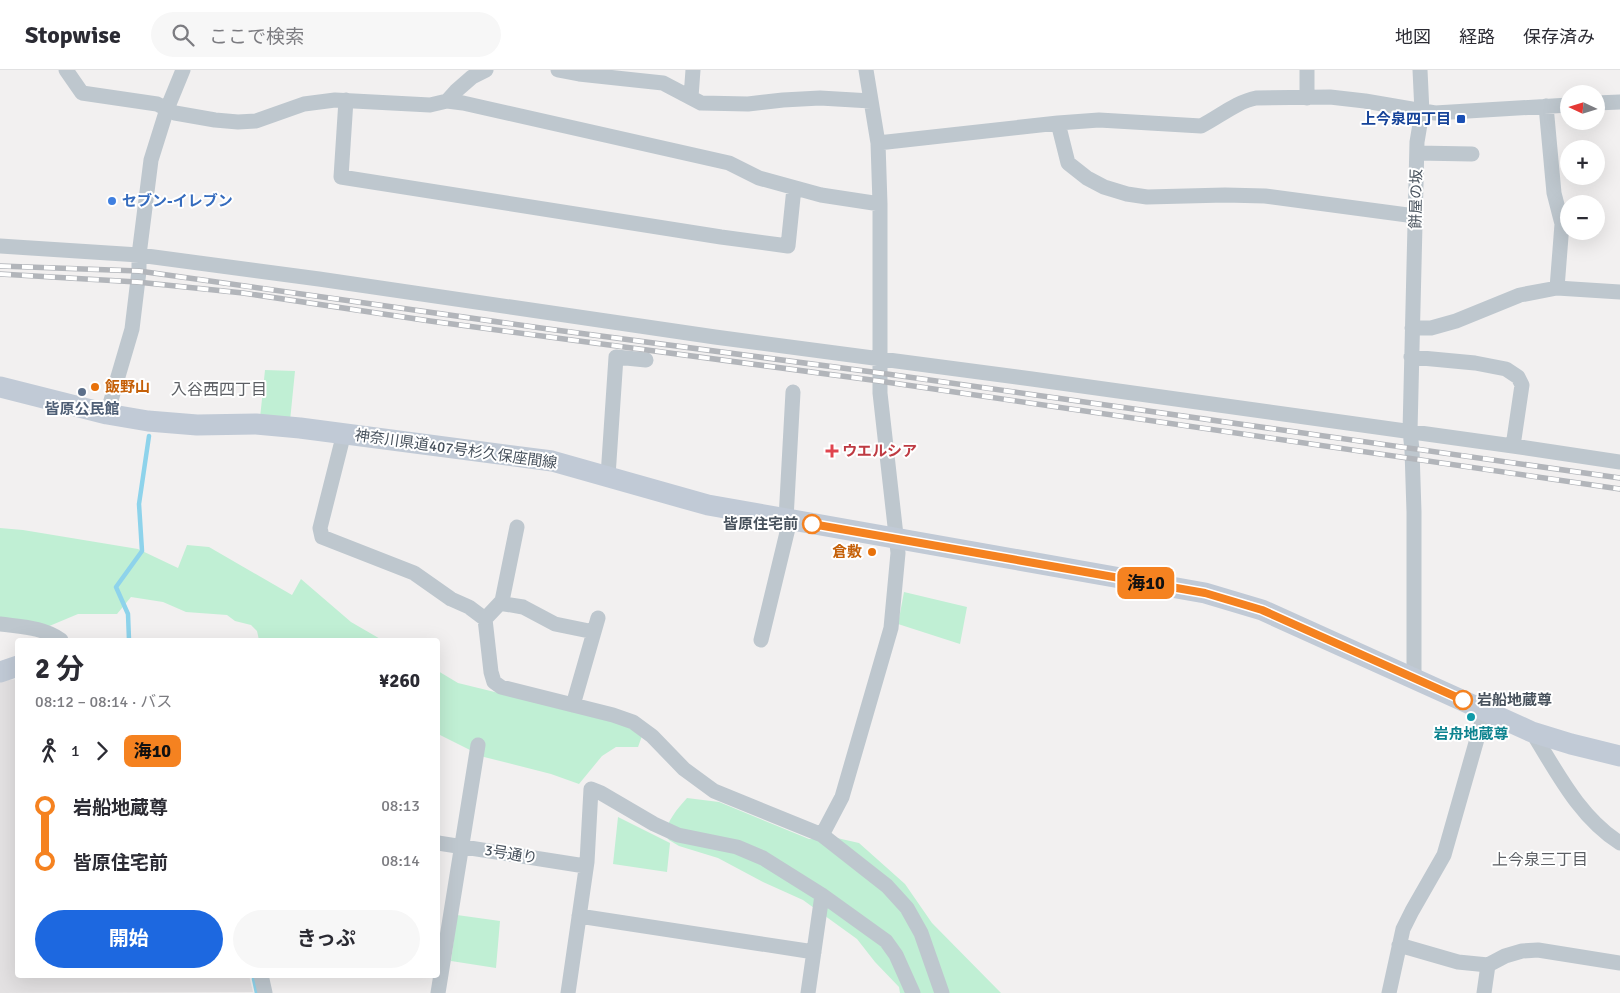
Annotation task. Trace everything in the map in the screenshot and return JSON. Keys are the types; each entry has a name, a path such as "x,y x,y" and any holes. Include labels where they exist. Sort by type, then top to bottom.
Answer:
{"main road":[{"name":"神奈川県道407号杉久保座間線","path":"0,387 107,414 167,423 256,424 344,433 552,461 708,505 1205,593 1262,610 1532,732 1620,756"},
{"path":"0,672 15,667"}],"street":[{"path":"66,70 82,93 158,104 175,113 238,122 256,121 304,104 346,100 430,104 447,101 729,163 759,178 794,188 821,195 880,204"},
{"path":"107,414 132,330 151,160 183,70"},
{"path":"447,101 472,77 486,70"},
{"path":"558,70 663,83 701,103 748,104 820,98 871,102"},
{"path":"691,97 692,70"},
{"path":"828,840 891,628 898,553 880,394 880,204 878,144 866,70"},
{"path":"1307,70 1307,98"},
{"name":"餅屋の坂","path":"1414,678 1414,512 1410,432 1417,142 1422,112 1420,70"},
{"path":"878,144 1099,120 1200,126 1246,100 1256,98 1330,97 1435,113 1560,105"},
{"path":"346,100 341,177 721,238 788,246 794,188"},
{"path":"1605,103 1620,102"},
{"path":"1546,106 1554,193 1562,224 1557,288"},
{"path":"1058,123 1068,163 1104,187 1127,194 1147,197 1266,196 1416,216"},
{"path":"1417,153 1472,154"},
{"path":"0,246 139,255 1620,462"},
{"path":"1412,328 1431,328 1456,321 1520,295 1557,288 1620,292"},
{"path":"608,476 616,357 646,360"},
{"path":"1411,357 1475,362 1506,369 1518,377 1522,385 1513,446"},
{"path":"761,640 788,520 792,392"},
{"path":"344,433 320,528 322,537 414,573 451,599 469,607 485,619 490,672 494,682 502,687 613,715 633,722 652,736 684,769 714,791 828,840 887,886 907,908 921,932 942,993"},
{"path":"485,619 502,601 518,527"},
{"path":"502,601 506,604 523,607 555,624 596,625 574,705"},
{"path":"0,624 41,629 59,638"},
{"path":"1389,993 1398,945 1403,930 1412,910 1444,855 1485,711"},
{"path":"1532,732 1575,801 1589,819 1620,843"},
{"path":"438,993 478,745"},
{"path":"568,993 587,862 591,789 678,835 737,847 763,858 822,896 886,941 896,956 913,993"},
{"name":"3号通り","path":"440,843 585,866"},
{"path":"808,993 822,896"},
{"path":"578,916 814,952"},
{"path":"1398,945 1458,962 1488,965 1505,956 1522,951 1538,950 1620,963"},
{"path":"1484,993 1488,965"},
{"path":"262,978 264,993"}],"shaded area":[{"path":"15,679 15,978 250,978 253,992 0,993 0,681"}],"green space":[{"path":"265,370 295,371 290,421 260,418"},
{"path":"0,528 138,549 178,568 187,545 209,547 292,595 301,579 351,622 379,638 259,638 257,631 251,625 235,621 227,615 186,612 163,602 131,597 117,614 78,614 47,627 0,619"},
{"path":"904,592 967,607 960,644 898,624"},
{"path":"440,672 458,683 624,724 642,736 638,747 616,747 602,756 579,784 551,774 484,757 440,735"},
{"path":"687,798 719,802 809,839 837,838 859,843 905,884 932,923 1001,993 900,993 899,987 875,962 857,939 803,900 763,882 718,858 679,846 669,840 665,835 670,820"},
{"path":"618,817 670,843 667,872 613,864"},
{"path":"457,915 500,921 496,968 451,961"}],"waterway":[{"path":"129,638 128,614 116,587 142,551 139,504 149,436"},
{"path":"254,979 257,993"}],"railway":[{"path":"0,266 139,271 548,329 880,373 1620,478"},
{"path":"0,274 137,282 243,293 430,321 879,381 1620,489"}],"bus line":[{"name":"海10","path":"812,524 1205,593 1262,610 1463,700"}],"place":[{"name":"上今泉四丁目","path":"1461,119"},
{"name":"セブン-イレブン","path":"112,201"},
{"name":"飯野山","path":"95,387"},
{"name":"皆原公民館","path":"82,392"},
{"name":"ウエルシア","path":"832,451"},
{"name":"皆原住宅前","path":"812,524"},
{"name":"倉敷","path":"872,552"},
{"name":"岩船地蔵尊","path":"1463,700"},
{"name":"岩舟地蔵尊","path":"1471,717"}],"district":[{"name":"入谷西四丁目","path":"219,389"},
{"name":"上今泉三丁目","path":"1540,859"}]}
